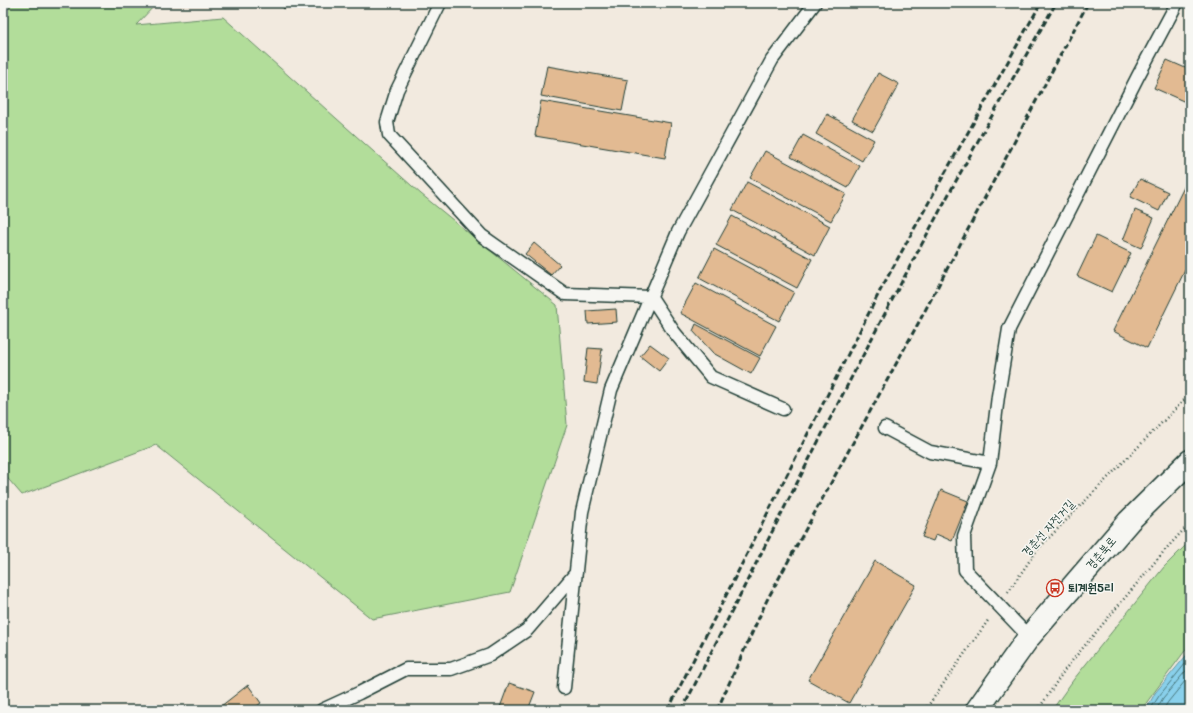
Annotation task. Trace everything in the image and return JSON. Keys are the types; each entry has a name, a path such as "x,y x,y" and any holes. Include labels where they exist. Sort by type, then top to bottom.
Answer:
{"street":[{"name":"경춘북로","path":"977,710 1029,637 1129,521 1190,461"}],"lane":[{"path":"440,3 397,90 387,122 389,134 482,236 565,294 651,298"},
{"path":"564,688 582,512 611,390 678,232 772,60 815,3"},
{"path":"1029,637 965,570 964,536 990,463 998,396 1009,329 1134,83 1177,3"},
{"path":"651,298 674,332 710,377 783,409"},
{"path":"885,428 930,452 990,463"},
{"path":"322,710 360,693 406,669 451,669 490,655 527,630 576,573"}],"path":[{"name":"경춘선 자전거길","path":"925,710 1037,550 1190,394"},
{"path":"1038,710 1066,668 1164,550 1190,523"}],"green space":[{"path":"3,3 157,3 136,25 223,17 421,194 557,305 567,425 510,592 372,619 156,445 22,495 3,473"},
{"path":"1190,541 1190,644 1141,710 1052,710 1074,679 1164,567"}],"water":[{"path":"1190,651 1190,710 1146,710 1155,693"}],"building":[{"path":"279,3 292,3 284,9"},
{"path":"1167,60 1190,70 1190,104 1154,88"},
{"path":"547,66 628,80 622,111 541,96"},
{"path":"878,73 899,84 873,131 852,120"},
{"path":"541,101 671,123 665,158 535,136"},
{"path":"827,114 874,140 862,161 816,134"},
{"path":"803,135 860,166 848,188 791,157"},
{"path":"765,151 846,194 831,221 750,178"},
{"path":"1190,175 1190,260 1147,348 1113,331"},
{"path":"1140,179 1168,192 1159,211 1130,197"},
{"path":"747,182 830,226 815,255 732,210"},
{"path":"1135,210 1154,218 1141,248 1123,240"},
{"path":"732,216 812,259 797,288 716,245"},
{"path":"1096,236 1131,253 1112,292 1077,276"},
{"path":"534,243 560,265 551,275 525,254"},
{"path":"714,249 794,292 779,321 699,278"},
{"path":"696,283 776,326 760,356 680,313"},
{"path":"616,309 617,322 588,324 587,311"},
{"path":"696,324 760,358 751,374 713,353 693,331"},
{"path":"650,344 669,358 659,371 640,356"},
{"path":"588,348 602,349 597,384 584,382"},
{"path":"941,490 968,501 952,541 936,534 933,541 922,537"},
{"path":"875,561 916,585 849,703 808,680"},
{"path":"509,683 535,692 528,710 499,710"},
{"path":"248,685 261,703 252,710 216,710"}],"railway":[{"path":"668,710 881,289 1041,3"},
{"path":"682,710 910,265 1006,90 1056,3"},
{"path":"717,710 767,600 920,320 1088,3"}],"place":[{"name":"퇴계원5리","path":"1055,588"}]}
